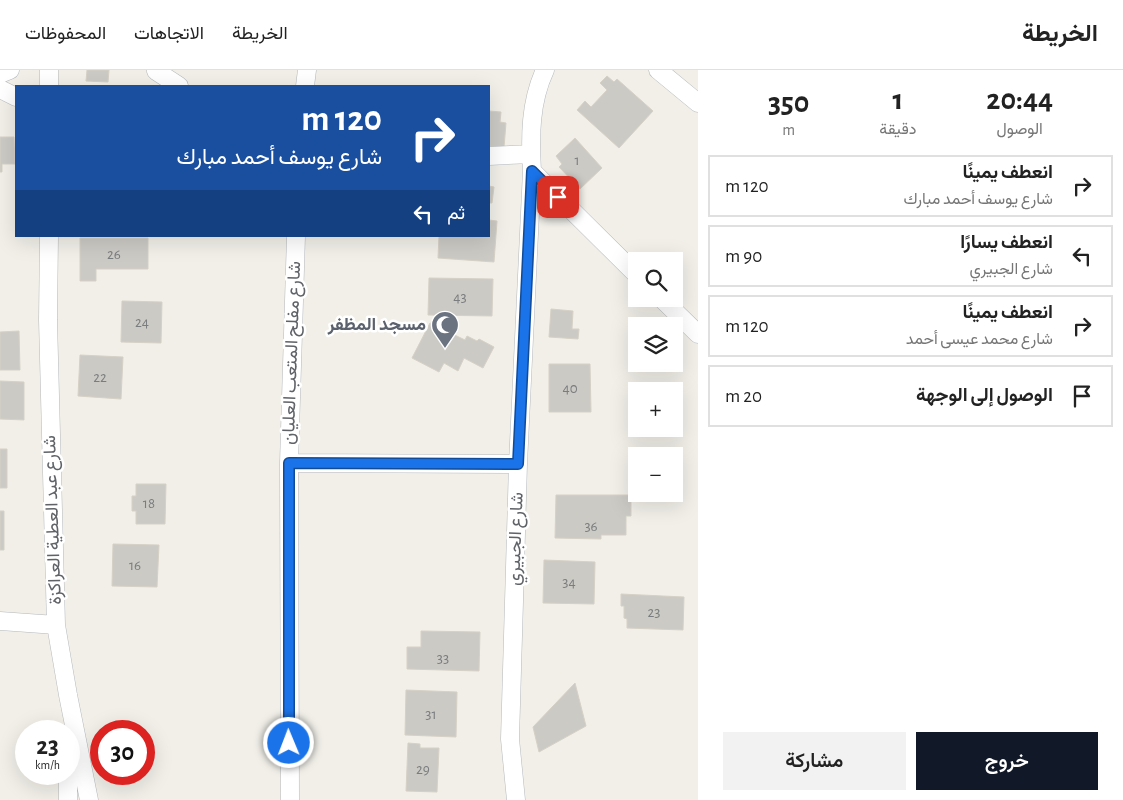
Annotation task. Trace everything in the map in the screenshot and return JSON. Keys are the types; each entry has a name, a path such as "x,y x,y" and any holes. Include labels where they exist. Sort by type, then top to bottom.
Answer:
{"street":[{"path":"0,74 10,70"},
{"path":"49,70 49,85"},
{"path":"156,70 178,85"},
{"path":"305,85 307,70"},
{"name":"شارع الجبيري","path":"516,800 510,739 518,464 534,103 536,90 544,70"},
{"path":"658,70 698,104"},
{"path":"0,89 15,96"},
{"path":"490,156 531,154"},
{"path":"532,171 628,266"},
{"name":"شارع عبد العطية العراكزة","path":"50,237 48,320 56,625 89,800"},
{"name":"شارع مفلح المتعب العليان","path":"290,800 289,463 296,237"},
{"path":"670,307 698,334"},
{"path":"289,463 518,464"},
{"path":"0,621 56,625"},
{"path":"68,695 68,720"},
{"path":"68,785 68,800"}],"building":[{"path":"87,70 109,70 108,82 86,81"},
{"path":"607,76 614,82 617,79 653,111 619,148 577,110 585,101 591,107 607,90 600,83"},
{"path":"490,111 501,112 500,122 506,123 504,147 490,146"},
{"path":"0,137 14,137 15,164 2,164 2,172 0,172"},
{"path":"575,138 602,168 580,189 559,167 562,164 556,156"},
{"path":"490,186 494,187 492,203 490,203"},
{"path":"490,220 497,221 494,262 438,258 439,237 490,237"},
{"path":"80,238 148,238 148,269 96,269 96,281 80,281"},
{"path":"429,278 493,279 492,316 428,315"},
{"path":"122,301 162,302 161,343 121,342"},
{"path":"551,309 573,311 572,329 579,329 578,339 549,337"},
{"path":"430,323 465,340 467,336 477,341 479,339 494,347 483,368 464,358 458,371 444,363 439,372 412,358"},
{"path":"19,331 20,370 0,370 0,332"},
{"path":"80,355 123,357 121,399 78,396"},
{"path":"549,364 590,364 591,412 549,412"},
{"path":"0,381 24,382 24,420 0,419"},
{"path":"0,449 7,449 7,488 0,488"},
{"path":"136,484 166,484 165,524 136,524 136,511 132,511 132,496 136,496"},
{"path":"556,495 628,495 628,502 631,502 631,516 626,516 626,535 601,535 601,539 555,538"},
{"path":"0,511 4,511 4,550 0,550"},
{"path":"113,544 159,545 157,587 112,586"},
{"path":"544,560 595,562 594,604 543,603"},
{"path":"621,594 684,597 683,630 627,628 627,619 624,618 624,606 621,606"},
{"path":"421,631 480,632 479,671 407,669 407,647 421,647"},
{"path":"575,683 586,726 539,752 533,727"},
{"path":"406,690 457,692 456,737 405,735"},
{"path":"408,743 420,744 420,748 439,748 437,792 406,791"}],"place":[{"name":"مسجد المظفر","path":"445,349"}],"route":[{"path":"289,743 289,463 518,464 532,171 558,197"}]}
